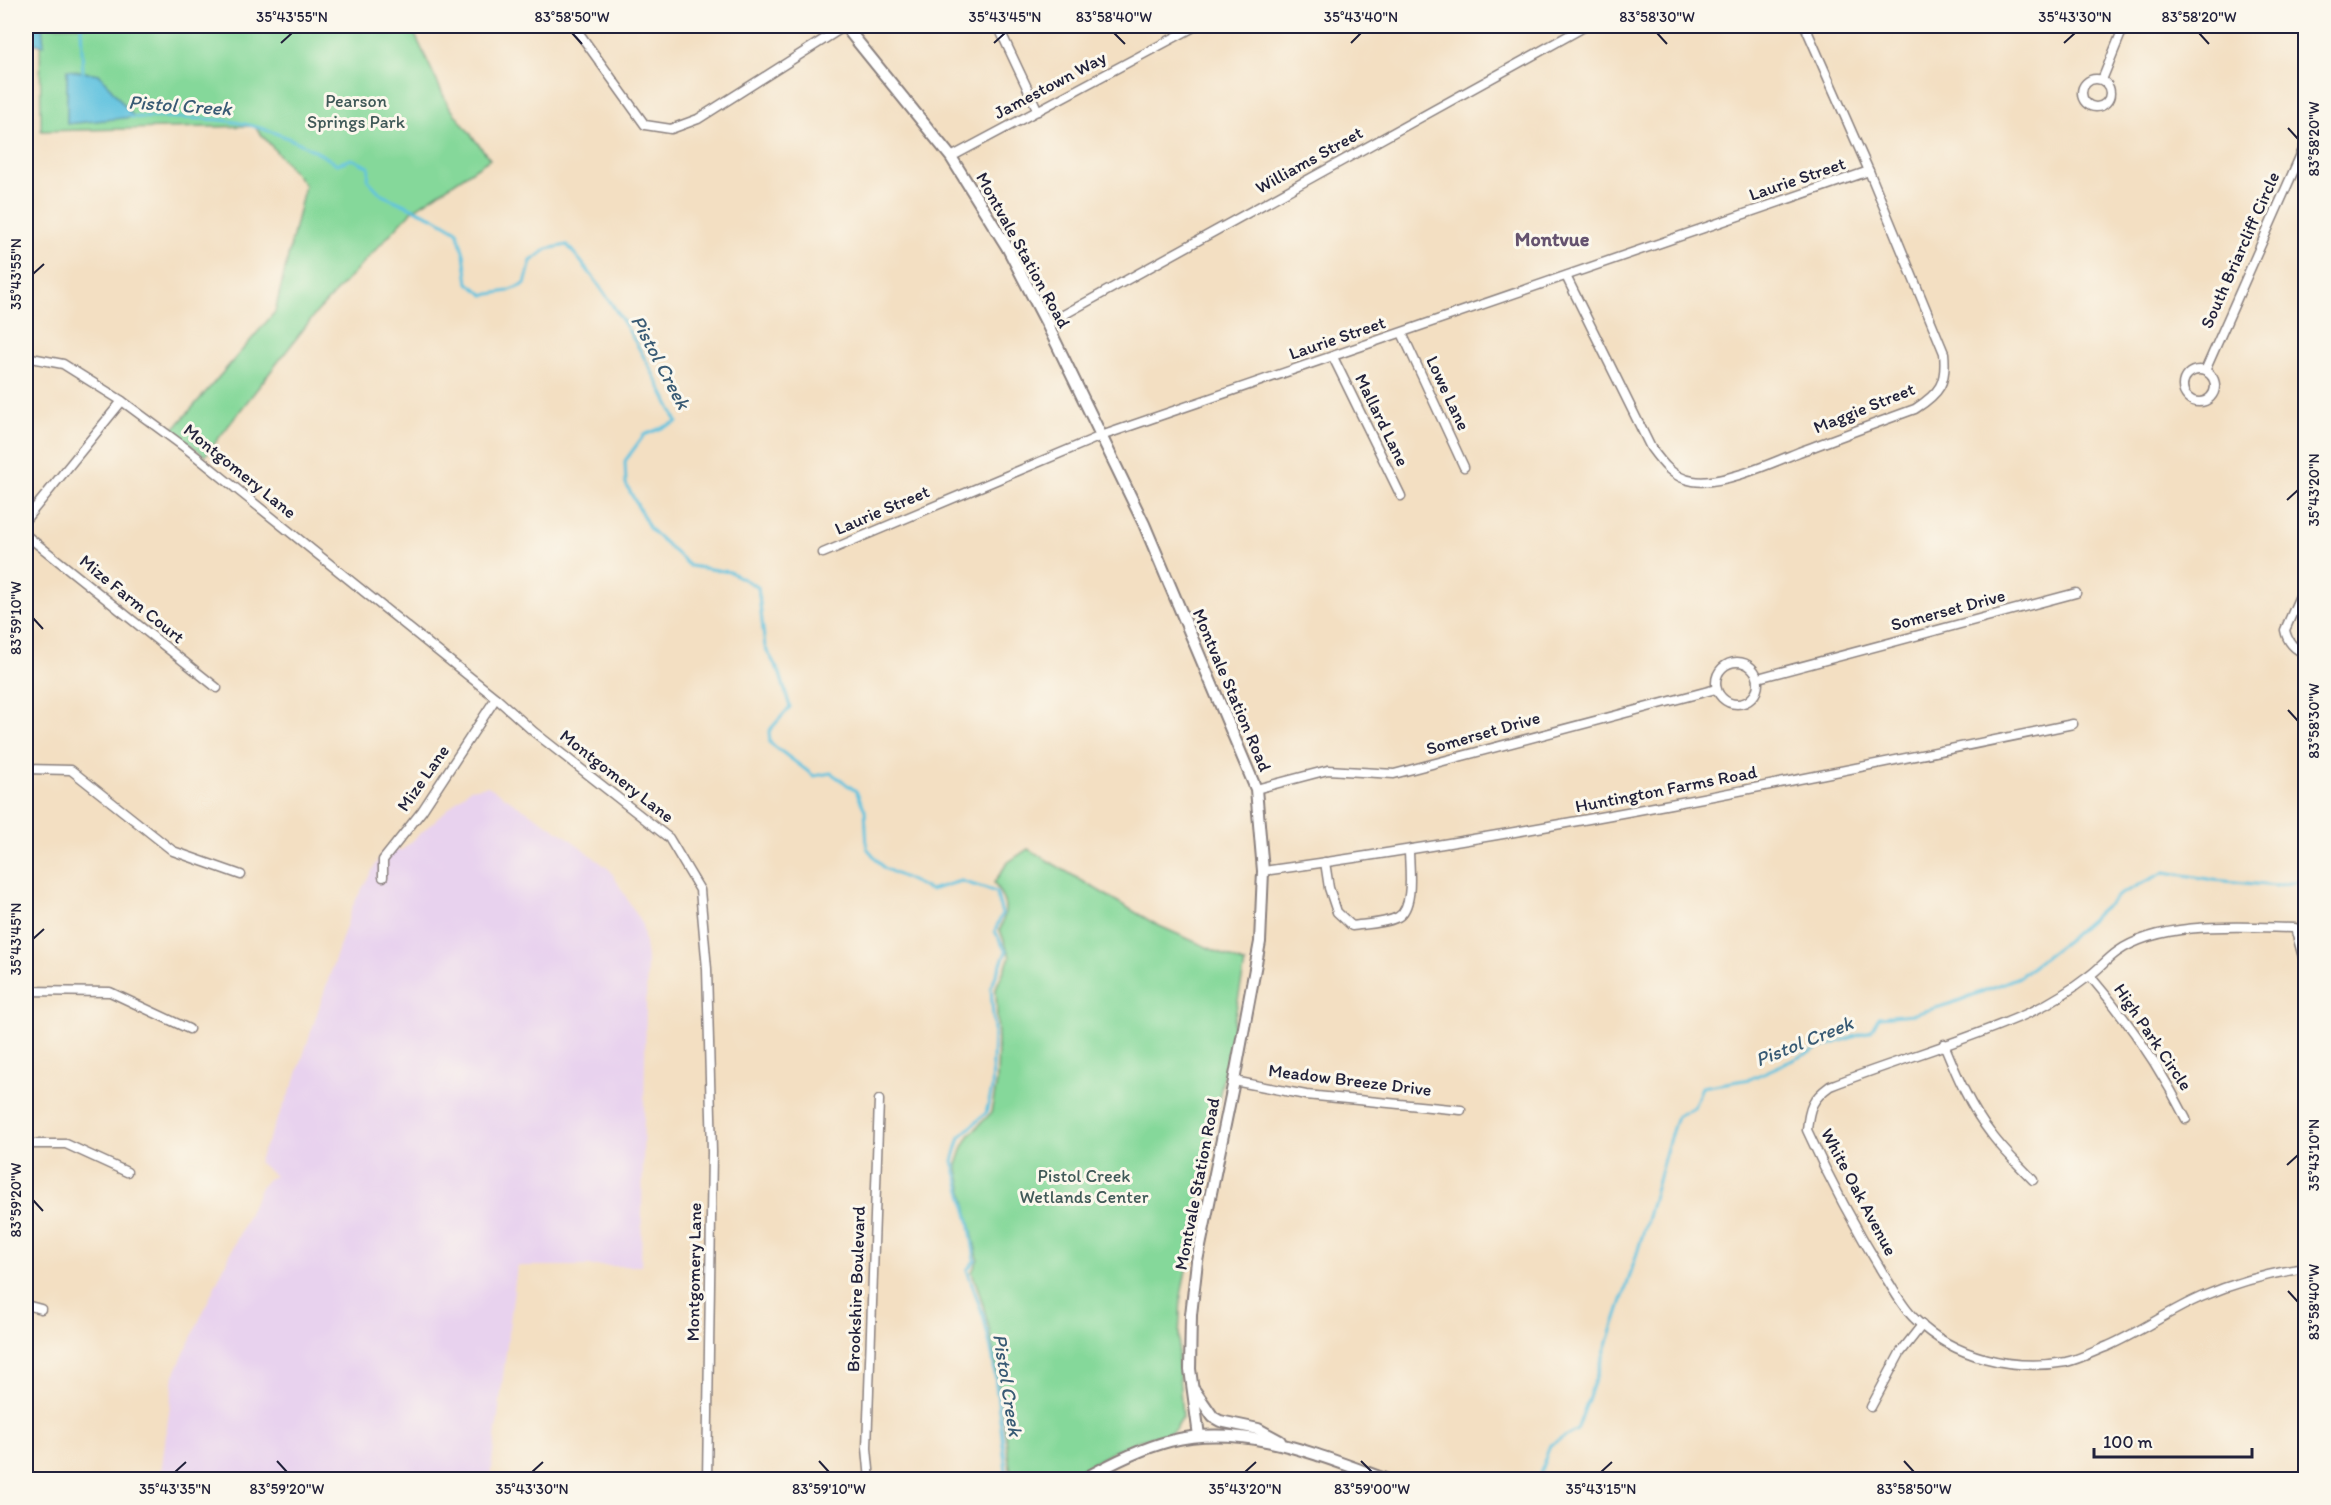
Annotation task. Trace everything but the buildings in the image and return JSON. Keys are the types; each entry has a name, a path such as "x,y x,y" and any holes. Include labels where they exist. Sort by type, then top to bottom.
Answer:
{"street":[{"path":"574,26 645,125 671,129 698,119 845,26"},
{"name":"Montvale Station Road","path":"845,26 951,157 1007,248 1047,324 1144,524 1256,789 1263,871 1260,942 1197,1261 1191,1315 1190,1369 1199,1436"},
{"path":"998,26 1038,111"},
{"name":"Jamestown Way","path":"951,157 1196,26"},
{"name":"Williams Street","path":"1047,324 1586,26"},
{"name":"Maggie Street","path":"1566,276 1651,448 1664,467 1680,478 1693,482 1707,482 1745,473 1915,408 1931,399 1941,386 1946,371 1944,353 1869,171 1804,26"},
{"path":"2102,80 2124,26"},
{"name":"South Briarcliff Circle","path":"2205,371 2306,143"},
{"name":"Laurie Street","path":"823,553 1101,436 1869,171"},
{"name":"Lowe Lane","path":"1402,333 1464,467"},
{"name":"Montgomery Lane","path":"26,357 63,364 123,401 187,449 496,698 534,732 669,838 700,890 707,969 712,1152 707,1479"},
{"name":"Mallard Lane","path":"1333,357 1401,496"},
{"path":"26,519 123,401"},
{"name":"Mize Farm Court","path":"26,535 217,688"},
{"path":"2306,582 2285,630 2290,642 2306,654"},
{"name":"Somerset Drive","path":"1758,678 2076,593"},
{"path":"1732,661 1743,662 1753,668 1758,678 1758,689 1752,699 1742,704 1731,704 1721,698 1716,689 1716,677 1722,667 1732,661"},
{"name":"Somerset Drive","path":"1256,789 1328,770 1394,774 1716,689"},
{"name":"Mize Lane","path":"383,878 383,860 422,811 496,698"},
{"name":"Huntington Farms Road","path":"1263,871 1572,824 2073,724"},
{"path":"26,769 71,770 173,851 241,875"},
{"path":"1325,862 1329,888 1337,912 1352,926 1382,922 1400,916 1408,903 1410,878 1408,850"},
{"name":"White Oak Avenue","path":"2306,968 2295,928 2209,928 2176,931 2143,939 2117,952 2090,976 2046,1005 2007,1022 1830,1086 1817,1095 1808,1115 1808,1130 1862,1240 1899,1299 1914,1319 1937,1336 1974,1356 2003,1363 2040,1365 2068,1361 2109,1345 2201,1297 2272,1273 2306,1268"},
{"name":"High Park Circle","path":"2090,976 2119,1009 2166,1078 2186,1119"},
{"path":"26,991 110,992 189,1029"},
{"path":"1944,1044 1959,1082 1977,1114 1993,1136 2033,1180"},
{"name":"Meadow Breeze Drive","path":"1234,1081 1306,1095 1461,1110"},
{"name":"Brookshire Boulevard","path":"870,1479 867,1448 879,1100"},
{"path":"26,1144 66,1144 127,1172"},
{"path":"26,1305 41,1309"},
{"path":"1871,1407 1900,1353 1922,1325"},
{"path":"1193,1388 1213,1417 1220,1422 1258,1429 1288,1446"},
{"path":"1082,1479 1143,1449 1199,1436 1254,1439 1288,1446 1388,1479"}],"shaded area":[{"path":"488,786 566,836 610,870 642,924 647,957 641,1266 517,1266 490,1479 160,1480 174,1375 261,1187 268,1179 275,1176 258,1162 294,1083 353,905 383,851 402,850 470,789"}],"green space":[{"name":"Pearson Springs Park","path":"40,26 411,26 448,105 490,159 413,210 316,313 205,456 173,430 275,312 305,185 254,126 41,131"},
{"name":"Pistol Creek Wetlands Center","path":"1028,849 1157,925 1245,964 1181,1296 1178,1359 1182,1418 1171,1432 1137,1441 1118,1449 1069,1476 1062,1472 1050,1479 1015,1479 1011,1474 993,1347 981,1297 972,1272 978,1259 957,1165 969,1136 991,1113 997,1082 996,988 1010,957 1000,930 1005,906 994,883 1007,863"}],"water":[{"path":"26,26 42,26 44,45 26,43"},
{"path":"67,70 99,74 134,117 67,124"}],"waterway":[{"name":"Pistol Creek","path":"81,26 83,74"},
{"name":"Pistol Creek","path":"131,117 205,119 258,127 312,149 337,164 352,159 369,167 368,180 382,195 435,218 457,231 464,254 468,283 484,295 508,291 525,284 531,261 547,249 567,245 600,286 628,330 677,422 644,435 625,461 626,484 650,529 690,566 730,572 758,587 765,647 780,674 790,707 769,731 770,743 814,776 831,773 856,791 865,810 867,848 884,868 930,890 961,881 996,892 1002,914 995,931 1006,952 991,987 994,1031 992,1089 986,1113 960,1137 953,1161 969,1221 975,1260 967,1270 983,1315 993,1358 1007,1480"},
{"name":"Pistol Creek","path":"1538,1480 1550,1445 1577,1430 1628,1280 1677,1116 1694,1107 1702,1087 1750,1079 1820,1048 1871,1031 1879,1017 1914,1014 1950,1004 2019,977 2066,941 2119,895 2165,872 2214,880 2276,886 2306,879"}],"district":[{"name":"Montvue","path":"1552,239"}]}
